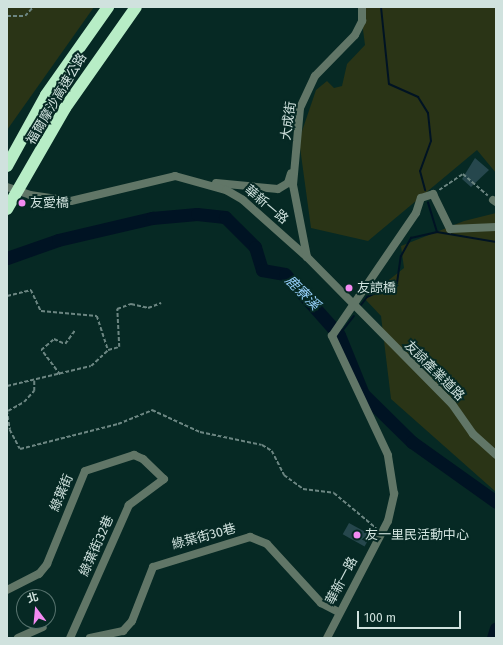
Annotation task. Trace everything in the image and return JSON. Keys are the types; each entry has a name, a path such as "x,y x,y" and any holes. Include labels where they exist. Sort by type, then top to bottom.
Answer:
{"highway":[{"name":"福爾摩沙高速公路","path":"7,166 65,68 108,7"},
{"name":"福爾摩沙高速公路","path":"7,209 65,108 102,52 136,7"}],"street":[{"name":"大成街","path":"307,257 293,185 300,108 307,90 355,35 362,21 362,7"},
{"path":"210,183 278,189 288,183 297,147"},
{"name":"華新一路","path":"7,187 30,195 72,201 175,176 210,183 243,200 307,257 352,305 332,336 393,472 394,494 382,533 339,612 327,638"},
{"path":"352,305 416,213 422,198 433,194 450,229 496,227"},
{"name":"友諒產業道路","path":"352,305 447,400 496,455"},
{"name":"綠葉街","path":"7,590 39,574 47,564 85,471 134,455 164,479"},
{"name":"綠葉街32巷","path":"70,638 129,505 164,479"},
{"name":"綠葉街30巷","path":"90,638 123,632 128,626 153,567 250,537 267,544 321,603 339,612"},
{"path":"18,638 38,629"}],"path":[{"path":"7,16 25,16 33,7"},
{"path":"433,194 463,174 494,201"},
{"path":"7,296 31,290 41,311 97,316 108,350"},
{"path":"7,386 60,375 91,366 108,350 119,347 117,309 131,304 148,308 161,303"},
{"path":"60,375 41,350 54,339 65,344 75,330"},
{"path":"34,380 34,391 24,402 7,410 10,430 20,449 118,424 152,410 200,432 262,445 272,450 284,475 303,489 334,493 382,533"}],"green space":[{"path":"7,7 94,7 7,130"},
{"path":"360,7 496,7 496,173 477,150 368,241 311,228 299,140 316,90 327,81 334,88 342,86 347,64 365,45"},
{"path":"496,213 496,492 391,399 381,316 365,299 404,268 401,246 464,221"}],"building":[{"path":"475,158 489,170 471,187 462,179"},
{"name":"友一里民活動中心","path":"349,523 371,535 365,546 343,534"}],"waterway":[{"path":"381,7 389,84 418,97 428,113 431,141 420,171 425,190"},
{"path":"361,305 367,297 397,283 401,256 411,238 437,232 428,202"},
{"name":"鹿寮溪","path":"7,258 58,240 152,218 197,214 225,217 255,247 262,270 285,274 339,335 363,394 412,442 496,502"},
{"path":"437,232 496,242"},
{"path":"339,335 354,316"},
{"name":"鹿寮溪","path":"493,638 496,628"}],"place":[{"name":"友愛橋","path":"22,203"},
{"name":"友諒橋","path":"349,288"},
{"name":"友一里民活動中心","path":"357,535"}]}
